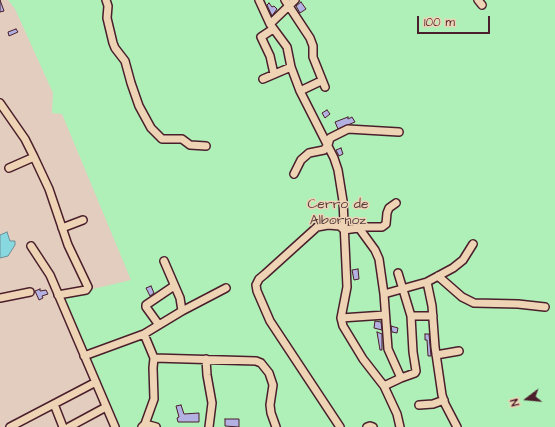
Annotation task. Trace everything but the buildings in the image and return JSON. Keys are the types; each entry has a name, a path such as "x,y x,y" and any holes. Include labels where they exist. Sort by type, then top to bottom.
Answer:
{"street":[{"path":"106,0 108,6 107,18 113,43 125,61 139,106 151,128 162,139 182,139 190,145 206,146"},
{"path":"259,0 272,27 287,47 291,67 300,91 328,145 338,170 343,201 347,287 341,318 343,326 364,360 384,386 397,414 400,427"},
{"path":"285,0 310,38 313,46 313,57 323,84 300,91"},
{"path":"274,74 270,56 261,37 272,27 295,0"},
{"path":"263,79 291,67"},
{"path":"0,103 25,139 34,156 49,189 62,228 88,287 86,290 58,295"},
{"path":"294,174 301,160 309,153 322,151 328,145 330,138 348,128 399,132"},
{"path":"9,168 34,156"},
{"path":"344,230 385,226 387,213 396,202"},
{"path":"62,228 83,220"},
{"path":"340,427 270,321 257,291 256,285 264,274 318,227 328,225 340,226 344,230"},
{"path":"359,228 376,250 379,260 384,294 388,350 401,378"},
{"path":"384,294 426,282 453,268 462,260 473,244"},
{"path":"31,246 50,275 115,427"},
{"path":"164,261 181,304 182,311"},
{"path":"384,386 415,373 416,371 412,352 411,316 398,273"},
{"path":"438,276 462,297 474,303 518,304 545,307"},
{"path":"426,282 432,306 436,355 444,400 456,427"},
{"path":"159,325 146,305 174,286"},
{"path":"84,356 144,334 182,311 226,288"},
{"path":"0,298 30,292"},
{"path":"341,318 385,315"},
{"path":"411,316 433,316"},
{"path":"144,334 154,358 154,399 144,425 156,427"},
{"path":"436,355 459,351"},
{"path":"154,358 256,361 265,367 273,385 270,405 276,427"},
{"path":"206,359 212,403 209,427"},
{"path":"10,427 96,382"},
{"path":"419,405 426,405 444,400"},
{"path":"54,404 63,427"},
{"path":"69,427 106,407"},
{"path":"368,427 373,427"}],"green space":[{"name":"Cerro de Albornoz","path":"8,0 555,0 555,427 116,427 64,296 131,280 62,114 52,113 53,93 15,9"}],"water":[{"path":"7,232 10,241 15,241 15,245 8,256 0,258 0,235"}]}
